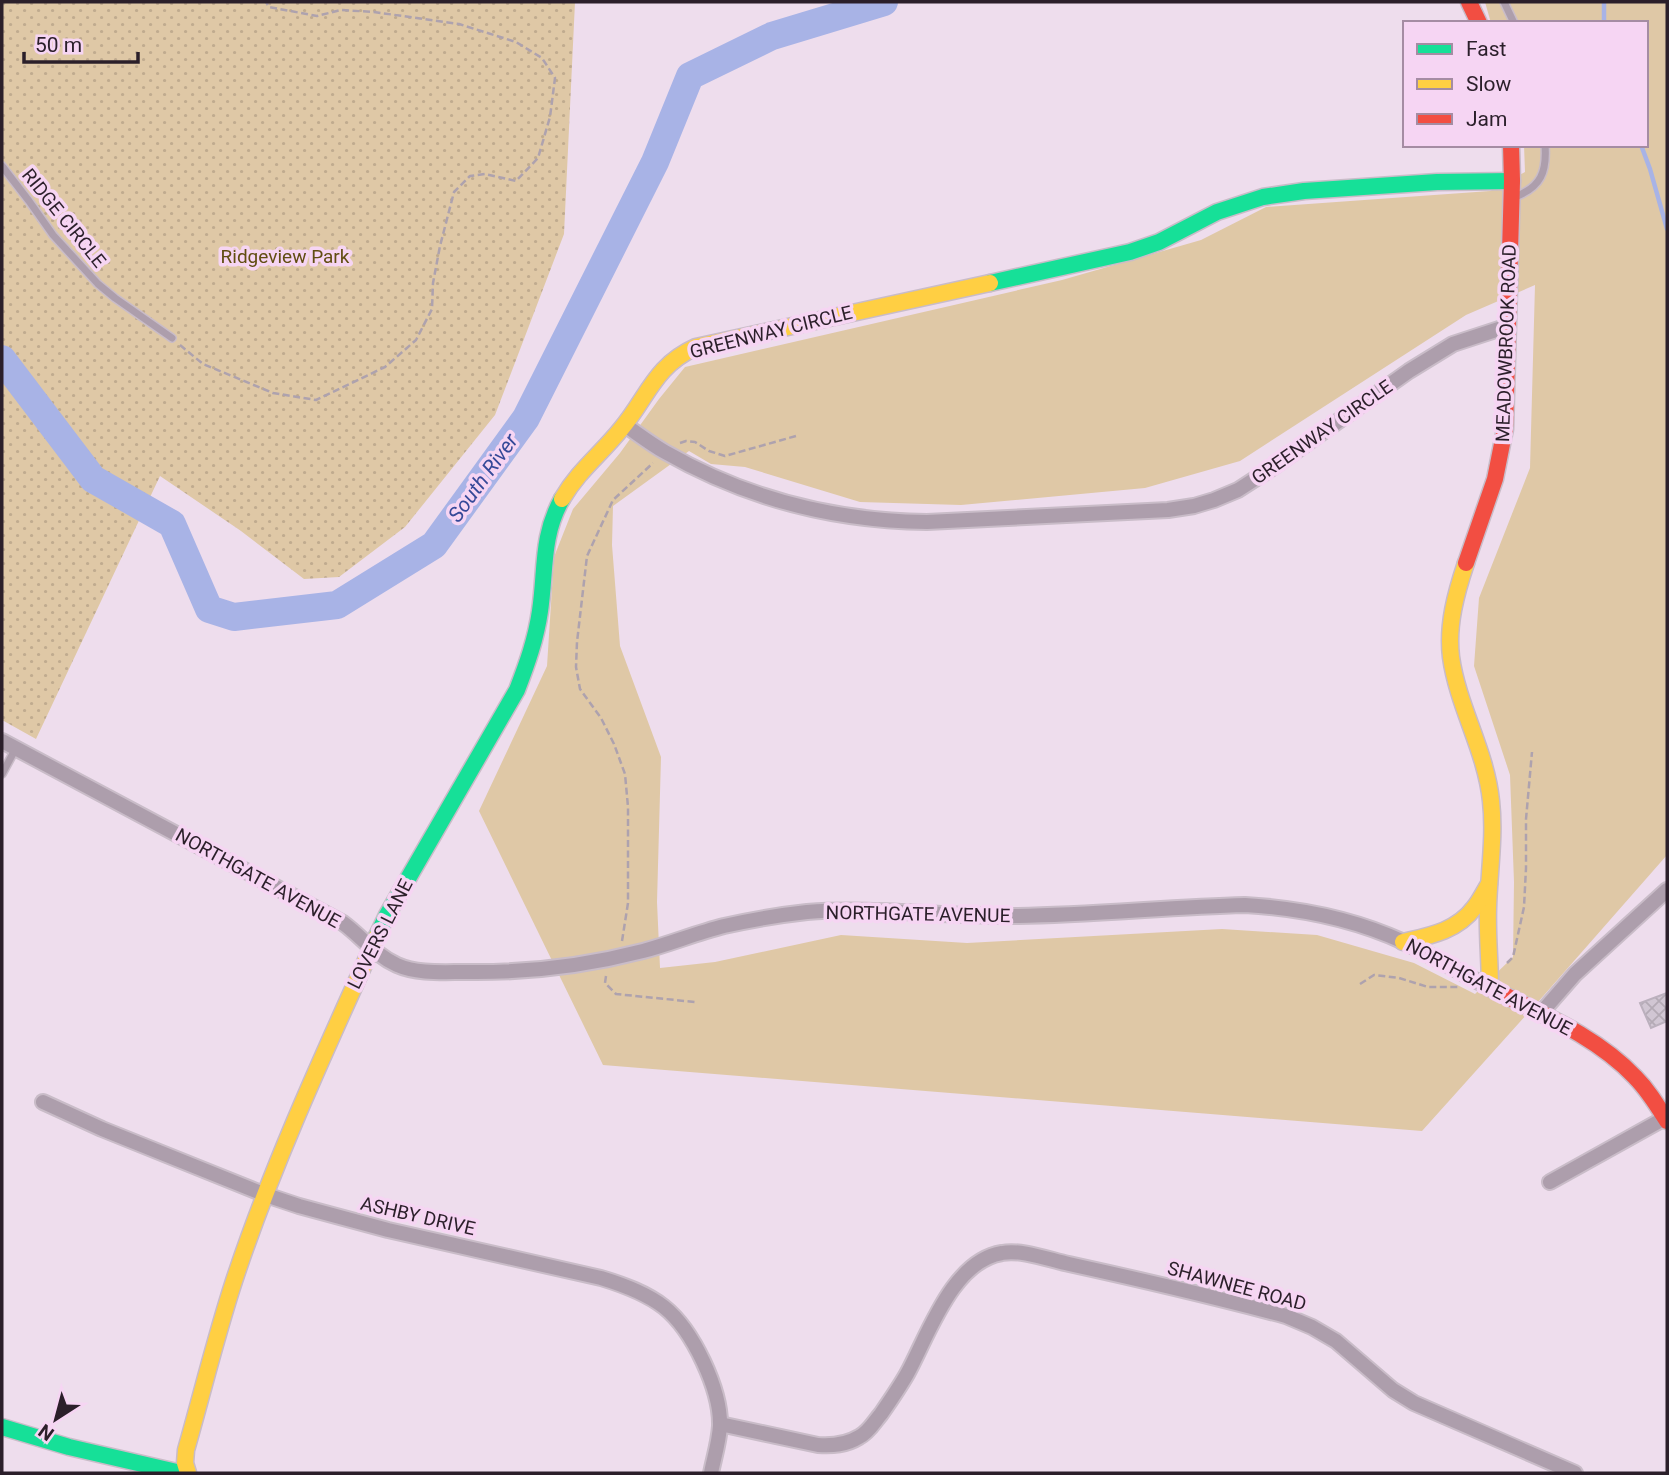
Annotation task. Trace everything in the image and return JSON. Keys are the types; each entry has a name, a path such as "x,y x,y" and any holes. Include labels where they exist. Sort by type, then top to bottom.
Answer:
{"street":[{"path":"1469,2 1478,21"},
{"name":"MEADOWBROOK ROAD","path":"1490,988 1489,883 1493,827 1490,789 1484,762 1456,686 1451,662 1450,633 1461,574 1493,487 1505,429 1511,147"},
{"name":"GREENWAY CIRCLE","path":"1508,326 1453,344 1409,371 1248,484 1214,500 1168,510 927,522 887,522 825,513 723,481 665,452 625,425 663,368 674,357 696,347 1130,252 1159,242 1217,212 1263,197 1304,191 1512,180"},
{"name":"LOVERS LANE","path":"188,1473 186,1450 234,1281 316,1070 387,915 517,690 535,639 541,605 543,557 557,509 577,476 625,425"},
{"name":"NORTHGATE AVENUE","path":"2,740 343,923 381,956 399,966 412,969 489,973 596,962 644,951 723,926 806,912 855,910 1017,916 1245,905 1281,907 1323,915 1403,942 1541,1013 1611,1055 1631,1072 1651,1095 1666,1120"},
{"path":"1403,942 1454,927 1474,908 1489,883"},
{"path":"1541,1013 1575,974 1667,890"},
{"name":"ASHBY DRIVE","path":"43,1102 102,1129 299,1206 388,1230 601,1278 650,1297 667,1309 685,1332 701,1356 713,1383 720,1424 710,1473"},
{"path":"1550,1182 1666,1120"},
{"name":"SHAWNEE ROAD","path":"720,1424 818,1445 840,1444 860,1437 889,1403 908,1373 937,1314 962,1277 985,1258 1016,1252 1286,1316 1336,1341 1393,1390 1414,1403 1575,1473"},
{"path":"2,1427 61,1446 181,1473"}],"lane":[{"path":"1504,2 1513,21"},
{"path":"1511,198 1525,193 1542,176 1545,147"},
{"name":"RIDGE CIRCLE","path":"2,166 53,235 98,284 172,338"},
{"path":"2,774 16,748"}],"path":[{"path":"172,338 203,364 273,393 316,400 385,367 416,340 432,309 433,283 454,192 470,176 485,174 516,181 538,158 550,117 555,78 542,58 516,42 459,24 341,10 317,16 269,7 266,2"},
{"path":"695,1002 616,994 605,983 606,973 620,951 624,934 628,903 628,807 625,774 614,744 601,718 580,689 576,667 587,556 613,500 673,445 686,441 695,442 709,451 725,456 796,436"}],"green space":[{"name":"Ridgeview Park","path":"2,2 575,2 564,234 495,415 405,527 339,577 304,579 241,531 160,476 36,739 2,720"},
{"path":"1485,2 1667,2 1667,855 1422,1131 603,1065 479,811 547,666 554,557 573,509 620,453 685,367 1062,280 1201,240 1266,207 1490,191 1525,172 1524,147 1648,147 1648,21 1490,21","holes":["1535,285 1530,468 1479,598 1474,666 1510,775 1514,882 1513,957 1475,994 1414,963 1317,935 1222,929 967,943 841,935 715,962 660,968 657,902 661,757 620,646 612,545 613,506 689,451 711,464 745,467 860,502 961,505 1145,488 1240,461 1466,315"]}],"building":[{"path":"1667,993 1667,1021 1651,1028 1640,1003"}],"waterway":[{"name":"South River","path":"2,359 93,479 172,524 209,609 234,617 337,605 434,545 526,418 655,162 690,76 772,36 884,2"},
{"path":"1604,2 1604,21"},
{"path":"1642,147 1667,229"}],"traffic: fast":[{"path":"990,283 1130,252 1159,242 1217,212 1263,197 1304,191 1437,182 1512,181"},
{"path":"377,936 517,690 536,632 547,540 562,499"},
{"path":"2,1427 69,1447 181,1473"}],"traffic: slow":[{"path":"562,499 621,429 661,373 670,363 696,347 990,283"},
{"path":"1466,563 1453,609 1450,645 1455,675 1484,764 1491,801 1488,928 1490,988 1496,991"},
{"path":"1403,942 1442,931 1459,922 1476,905 1489,884"},
{"path":"188,1473 185,1463 186,1450 221,1323 249,1237 301,1107 377,936"}],"traffic: jam":[{"path":"1469,2 1478,21"},
{"path":"1466,563 1495,479 1505,429 1511,147"},
{"path":"1496,991 1551,1018 1604,1050 1640,1082 1667,1121"}]}
